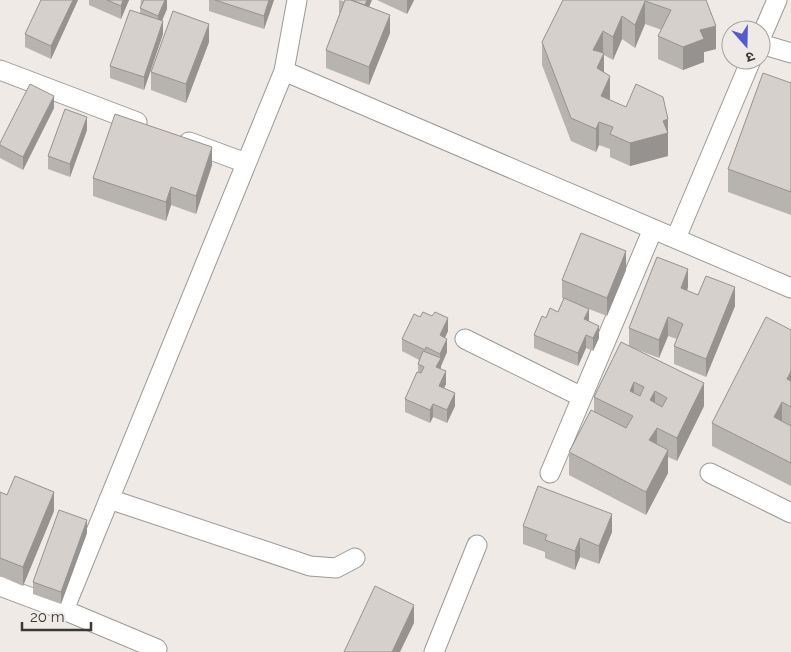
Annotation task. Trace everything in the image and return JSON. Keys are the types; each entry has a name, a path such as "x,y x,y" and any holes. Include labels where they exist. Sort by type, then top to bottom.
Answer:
{"street":[{"path":"64,610 284,71 297,0"},
{"path":"768,20 776,0"},
{"path":"771,47 791,53"},
{"path":"0,70 155,129"},
{"path":"676,238 747,70"},
{"path":"750,70 764,83"},
{"path":"284,71 791,288"},
{"path":"173,136 246,164"},
{"path":"550,474 653,228"},
{"path":"465,339 582,397"},
{"path":"710,473 791,513"},
{"path":"109,499 310,566 336,568 355,558"},
{"path":"434,652 478,546"},
{"path":"0,586 163,651"}],"building":[{"path":"41,0 73,0 51,46 25,34"},
{"path":"107,0 123,0 121,6"},
{"path":"144,0 165,0 158,16 140,8"},
{"path":"215,0 269,0 264,16"},
{"path":"345,0 351,0 390,15 369,67 326,50"},
{"path":"351,0 367,0 365,5"},
{"path":"563,0 706,0 716,26 700,30 704,39 683,47 658,36 671,10 645,1 635,25 622,16 613,37 603,31 593,50 604,53 597,68 610,76 601,96 626,107 636,84 663,97 668,119 663,121 668,133 630,143 610,134 613,127 599,122 596,129 571,118 542,42"},
{"path":"130,10 163,21 144,77 110,66"},
{"path":"173,11 209,24 186,84 151,72"},
{"path":"763,73 791,83 791,192 728,169"},
{"path":"30,84 54,96 23,157 0,145 0,143"},
{"path":"65,109 87,117 70,164 48,156"},
{"path":"115,114 212,147 196,196 171,187 166,202 93,178"},
{"path":"581,233 626,251 607,298 562,280"},
{"path":"657,257 688,269 681,288 698,295 706,276 735,287 706,359 674,346 683,324 668,317 659,340 629,328"},
{"path":"564,298 589,309 584,319 599,326 593,338 586,335 578,353 534,335 542,316 546,318 550,308 558,312"},
{"path":"423,312 432,316 435,312 448,318 440,335 447,339 440,354 426,347 425,350 402,339 414,314 420,317"},
{"path":"766,317 791,330 791,371 787,379 791,381 791,407 782,402 774,417 791,426 791,463 712,423"},
{"path":"621,342 704,383 677,438 657,428 649,440 668,450 646,492 569,452 591,410 626,428 633,416 594,397","holes":["634,382 644,387 640,396 630,391","655,391 667,398 662,407 650,400"]},
{"path":"423,351 441,358 436,367 446,371 439,386 455,393 447,410 433,404 430,410 405,399 417,372 421,373 424,367 418,364"},
{"path":"15,476 54,492 23,567 0,558 0,492 7,495"},
{"path":"538,486 612,514 599,546 580,538 575,551 545,540 547,535 523,526"},
{"path":"59,510 87,520 61,592 33,582"},
{"path":"375,586 414,605 392,652 344,652"}]}
